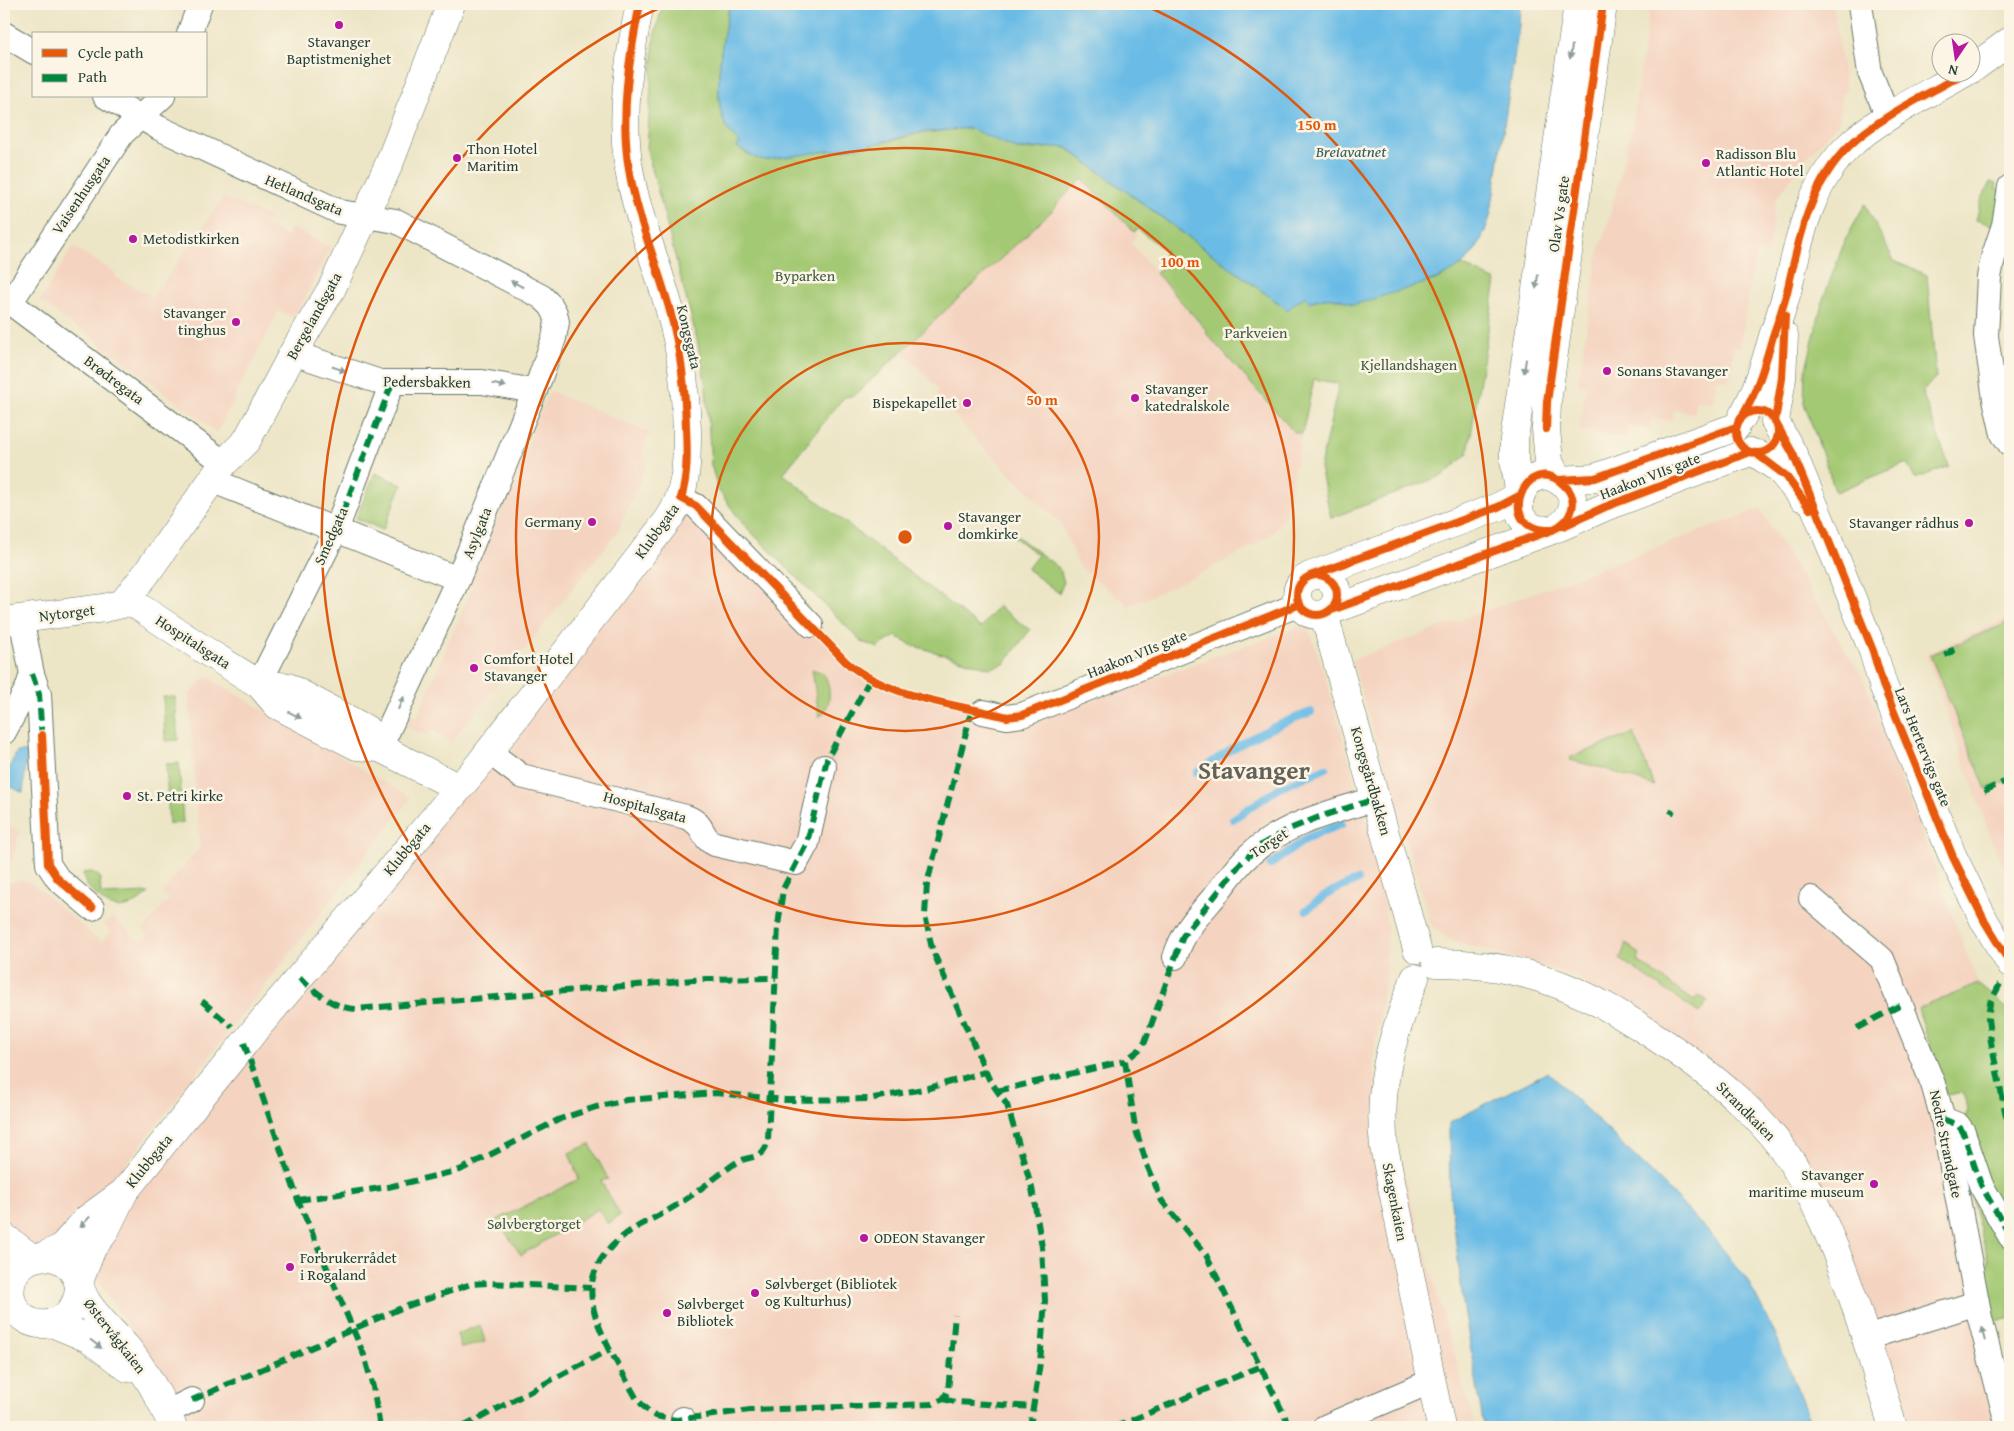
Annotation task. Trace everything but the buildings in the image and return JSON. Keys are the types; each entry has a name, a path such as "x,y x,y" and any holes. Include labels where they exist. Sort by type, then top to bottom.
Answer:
{"street":[{"path":"190,32 200,4"},
{"name":"Bergelandsgata","path":"127,599 218,471 247,440 293,353 332,288 388,164 451,4"},
{"name":"Kongsgata","path":"640,4 634,34 626,104 627,151 633,187 670,309 683,368 687,447 681,498"},
{"name":"Olav Vs gate","path":"1520,496 1514,460 1514,439 1578,4"},
{"name":"Olav Vs gate","path":"1559,479 1549,462 1546,429 1547,402 1603,4"},
{"path":"1860,4 1870,73 1888,118"},
{"path":"4,34 32,51"},
{"path":"1982,61 2010,41"},
{"path":"1982,65 2010,54"},
{"path":"1786,295 1777,440 1769,450 1753,453 1744,449 1736,439 1739,422 1756,389 1786,295 1798,241 1808,211 1822,183 1839,157 1850,145 1888,118 1950,82"},
{"name":"Hetlandsgata","path":"108,98 139,118 340,212 396,221 542,297 555,312"},
{"name":"Vaisenhusgata","path":"7,301 122,134 161,98"},
{"path":"2007,176 2004,225 1989,277 1986,336 1995,399 2003,434 2010,444"},
{"name":"Brødregata","path":"7,301 218,471 336,530 458,579"},
{"name":"Asylgata","path":"380,748 458,579 535,391 554,338 555,312"},
{"name":"Pedersbakken","path":"293,353 367,379 392,383 482,382 535,391"},
{"name":"Smedgata","path":"259,684 336,530 392,383"},
{"path":"1739,422 1753,411 1759,411 1765,412 1777,424"},
{"name":"Haakon VIIs gate","path":"1559,479 1595,478 1739,422"},
{"name":"Lars Hertervigs gate","path":"1777,424 1826,534 1873,651 1883,685 1953,857 1985,922 2010,964"},
{"name":"Haakon VIIs gate","path":"983,712 1007,717 1022,715 1318,609 1556,529 1606,507 1753,453"},
{"name":"Lars Hertervigs gate","path":"1753,453 1779,469 1792,483 1826,534"},
{"path":"1547,476 1559,479 1569,489 1574,506 1567,521 1556,529 1536,529 1529,526 1520,513 1520,496 1524,487 1539,477 1547,476"},
{"path":"1310,576 1328,578 1336,588 1337,600 1318,609 1298,591 1310,576 1498,507 1520,496"},
{"path":"681,498 696,506 812,625"},
{"name":"Klubbgata","path":"79,1284 92,1248 104,1233 124,1192 255,1030 489,752 668,520 681,498"},
{"name":"Nytorget","path":"12,620 116,606 127,599"},
{"name":"Hospitalsgata","path":"127,599 259,684 288,687 366,729 380,748 459,788"},
{"name":"Kongsgårdbakken","path":"1318,609 1376,799 1423,963"},
{"path":"12,620 39,694 47,860 50,869 58,879 92,908"},
{"path":"4,732 27,689 32,674"},
{"name":"Hospitalsgata","path":"489,752 521,776 686,817 699,824 707,839 715,844 796,863 807,843 824,767"},
{"name":"Torget","path":"1175,957 1182,936 1241,863 1261,845 1286,830 1306,822 1376,799"},
{"name":"Nedre Strandgate","path":"1811,898 1875,951 1885,963 1933,1084 1943,1119 1977,1303 2008,1427"},
{"name":"Strandkaien","path":"1423,963 1461,964 1509,970 1533,976 1576,992 1635,1024 1679,1052 1722,1085 1758,1120 1781,1146 1802,1179 1827,1228 1859,1311 1893,1427"},
{"name":"Skagenkaien","path":"1423,963 1398,1024 1386,1066 1383,1089 1382,1129 1384,1147 1441,1427"},
{"path":"1943,1119 1958,1126 1963,1132 1981,1185 2010,1236"},
{"name":"Klubbgata","path":"38,1257 62,1248 87,1219 124,1192"},
{"path":"4,1237 38,1257 55,1258 71,1268 79,1284 75,1307 69,1314 52,1324 30,1322 22,1316 15,1308 7,1284 17,1270 38,1257"},
{"name":"Østervågkaien","path":"79,1284 88,1304 127,1348 146,1374 170,1419"},
{"path":"1866,1338 1977,1303"},
{"name":"Østervågkaien","path":"52,1324 88,1338 127,1367 154,1395 170,1419"},
{"path":"1325,1427 1432,1381"},
{"path":"170,1419 192,1400"}],"shaded area":[{"path":"1650,4 1833,4 1846,92 1842,94 1839,122 1803,162 1776,199 1768,253 1756,252 1740,347 1734,347 1729,381 1716,379 1713,402 1696,400 1694,413 1674,410 1672,421 1652,418 1650,429 1628,425 1626,438 1579,431 1586,385 1578,384 1599,249 1607,228 1632,127"},
{"path":"1082,179 1137,235 1130,242 1271,409 1273,408 1294,432 1302,434 1286,511 1281,523 1273,532 1255,545 1199,574 1129,606 1080,567 1061,524 980,444 936,394 939,390 902,350 1057,207 1056,205"},
{"path":"224,197 269,217 265,225 287,237 291,228 330,247 295,318 279,311 217,433 114,353 113,355 82,330 40,301 73,247 116,273 115,277 153,297"},
{"path":"550,391 650,433 641,454 648,461 618,531 450,744 432,729 427,736 406,727 411,715 417,717 472,588 469,586 522,462 532,428"},
{"path":"678,505 811,625 852,667 870,679 890,688 972,709 1000,733 1307,624 1322,666 1367,821 1382,886 1387,928 1386,975 1374,1068 1475,1427 195,1427 188,1411 94,1275 124,1215 124,1192"},
{"path":"1760,509 1865,682 1978,984 1918,1009 1908,1021 2008,1427 1893,1427 1802,1179 1679,1052 1576,976 1448,939 1431,925 1352,660"},
{"path":"2010,617 2010,876 1997,855 1926,654"},
{"path":"207,677 411,798 58,1251 37,1250 4,1223 4,824 20,831 6,883 22,879 33,884 101,942 111,931 104,925 112,917 141,942 148,935 143,930 169,899 162,892 199,849 189,694"}],"green space":[{"name":"Byparken","path":"663,4 730,4 720,63 719,96 721,110 727,128 740,143 737,147 757,158 845,149 895,140 919,133 958,128 974,129 1017,149 1026,150 1061,146 1068,149 1288,310 1294,303 1306,295 1309,302 1328,297 1347,301 1436,280 1462,265 1496,281 1468,453 1444,475 1331,518 1320,467 1339,384 1314,379 1302,434 1294,432 1206,333 1207,331 1156,273 1167,263 1164,257 1165,250 1138,229 1134,232 1082,179 1057,206 854,396 844,397 783,474 981,628 998,606 1030,630 1004,664 990,668 911,645 896,636 882,644 879,648 862,642 743,524 719,491 711,465 706,386 697,339 647,150 654,37"},
{"path":"1990,182 1997,183 1996,189 2003,190 1995,226 1976,220 1981,201"},
{"path":"1865,204 1894,261 1927,275 1936,377 1922,392 1949,466 1915,479 1907,463 1836,492 1804,403 1805,373 1823,299 1846,238"},
{"path":"375,473 402,485 383,530 356,518"},
{"path":"1002,525 1059,568 1064,582 1059,593 1027,569 1038,555 1001,527"},
{"path":"2010,622 2010,779 1986,789 1930,655"},
{"path":"812,669 823,673 829,688 828,705 822,715 819,716"},
{"path":"163,697 175,697 178,740 165,741"},
{"path":"1634,733 1654,786 1606,769 1570,760 1571,757"},
{"path":"179,763 183,823 169,824 166,764"},
{"path":"92,872 100,877 101,895 149,893 135,903 122,908 108,905 86,884 83,873"},
{"path":"1626,944 1640,954 1637,961 1694,1001 1699,995 1708,1001 1699,1013 1620,959"},
{"path":"1978,984 2010,1011 2010,1317 1991,1322 1985,1286 1988,1260 1954,1135 1968,1111 1963,1092 1946,1095 1918,1009"},
{"name":"Sølvbergtorget","path":"590,1144 608,1179 601,1181 620,1215 608,1224 598,1209 521,1255 497,1220 579,1179 569,1153"},
{"path":"480,1325 485,1342 461,1348 457,1334"}],"water":[{"name":"Breiavatnet","path":"730,4 1520,4 1519,25 1491,213 1479,244 1471,255 1462,264 1440,277 1353,305 1331,298 1309,302 1306,296 1288,310 1066,147 1017,149 969,128 919,133 870,145 765,160 755,158 737,147 740,143 727,128 721,109 719,95 720,63"},
{"path":"17,752 27,752 23,793 4,783 4,777"},
{"path":"1548,1072 1664,1185 1713,1237 1748,1281 1777,1338 1812,1427 1484,1427 1464,1309 1450,1194 1449,1123"}],"waterway":[{"path":"1197,773 1251,738 1311,712"},
{"path":"1233,819 1279,788 1326,768"},
{"path":"1270,865 1309,837 1342,824"},
{"path":"1306,910 1331,892 1358,880"}],"marked path":[{"path":"336,530 392,383"},
{"path":"1945,655 1952,652 1949,644"},
{"path":"32,674 39,694 42,739"},
{"path":"870,679 827,759 807,843 783,889 778,926 768,1139 766,1146 759,1154 734,1164 680,1203 622,1237 608,1250 598,1264 593,1277 591,1291 593,1305 603,1336 637,1399 656,1416 676,1420 750,1410 933,1404 943,1399 948,1391 955,1315"},
{"path":"972,709 927,884 925,915 932,949 989,1079 1007,1105 1032,1188 1042,1247 1045,1301 1040,1363 1030,1427"},
{"path":"1984,791 2004,782"},
{"path":"1290,1427 1206,1255 1162,1201 1147,1165 1135,1127 1125,1061 1140,1049 1145,1042 1183,936 1241,863 1261,845 1287,830 1319,817 1375,799"},
{"path":"1671,814 1673,810"},
{"path":"299,978 332,1002 340,1006 356,1009 706,979 776,978"},
{"path":"2000,984 1990,1003 1988,1019 2010,1136"},
{"path":"202,1001 232,1027"},
{"path":"1857,1028 1901,1005"},
{"path":"244,1043 298,1200 364,1355 373,1387 380,1427"},
{"path":"997,1091 1125,1061"},
{"path":"298,1200 388,1187 460,1170 560,1119 596,1107 626,1100 716,1093 786,1100 868,1099 929,1088 985,1072"},
{"path":"1943,1119 1958,1125 1963,1132 1981,1185 2010,1236"},
{"path":"192,1400 399,1309 471,1284 487,1283 591,1288"},
{"path":"463,1427 610,1349"},
{"path":"1115,1427 1262,1366"},
{"path":"943,1399 955,1402 1034,1407"}],"cycle path":[{"path":"640,4 629,65 625,128 626,149 637,205 665,293 680,355 685,397 687,445 686,472 681,498 696,506 846,662 862,674 899,691 1007,717 1022,715 1300,604"},
{"path":"1546,429 1547,402 1603,4"},
{"path":"1742,417 1760,378 1785,298 1801,233 1815,195 1825,177 1836,160 1862,135 1890,115 1948,82"},
{"path":"1775,421 1782,378 1785,315"},
{"path":"1761,411 1769,414 1775,420 1778,432 1775,444 1769,450 1753,453 1745,450 1739,444 1736,428 1739,420 1745,414 1761,411"},
{"path":"1559,480 1595,478 1736,427"},
{"path":"1778,427 1793,454 1826,534 1873,651 1883,685 1953,857 1985,922 2010,963"},
{"path":"1563,526 1605,507 1750,452"},
{"path":"1757,454 1786,476 1810,509"},
{"path":"1329,611 1552,530 1559,526 1572,511 1572,498 1564,485 1550,476 1538,477 1527,484 1521,495 1519,507 1523,519 1533,527 1552,530"},
{"path":"1310,576 1498,507 1519,496"},
{"path":"1317,575 1331,581 1337,595 1331,609 1317,615 1303,609 1297,595 1303,581 1317,575"},
{"path":"42,735 48,864 58,879 92,908"}],"place":[{"name":"Stavanger Baptistmenighet","path":"339,25"},
{"name":"Thon Hotel Maritim","path":"457,158"},
{"name":"Radisson Blu Atlantic Hotel","path":"1706,163"},
{"name":"Metodistkirken","path":"133,239"},
{"name":"Stavanger tinghus","path":"236,322"},
{"name":"Sonans Stavanger","path":"1607,371"},
{"name":"Stavanger katedralskole","path":"1135,398"},
{"name":"Bispekapellet","path":"967,403"},
{"name":"Germany","path":"592,522"},
{"name":"Stavanger rådhus","path":"1969,523"},
{"name":"Stavanger domkirke","path":"948,526"},
{"name":"Comfort Hotel Stavanger","path":"474,668"},
{"name":"St. Petri kirke","path":"127,796"},
{"name":"Stavanger maritime museum","path":"1874,1184"},
{"name":"ODEON Stavanger","path":"864,1238"},
{"name":"Forbrukerrådet i Rogaland","path":"290,1267"},
{"name":"Sølvberget (Bibliotek og Kulturhus)","path":"755,1293"},
{"name":"Sølvberget Bibliotek","path":"667,1313"}],"district":[{"name":"Stavanger","path":"1254,770"}],"park label":[{"name":"Parkveien","path":"1256,333"},
{"name":"Kjellandshagen","path":"1409,365"}]}
